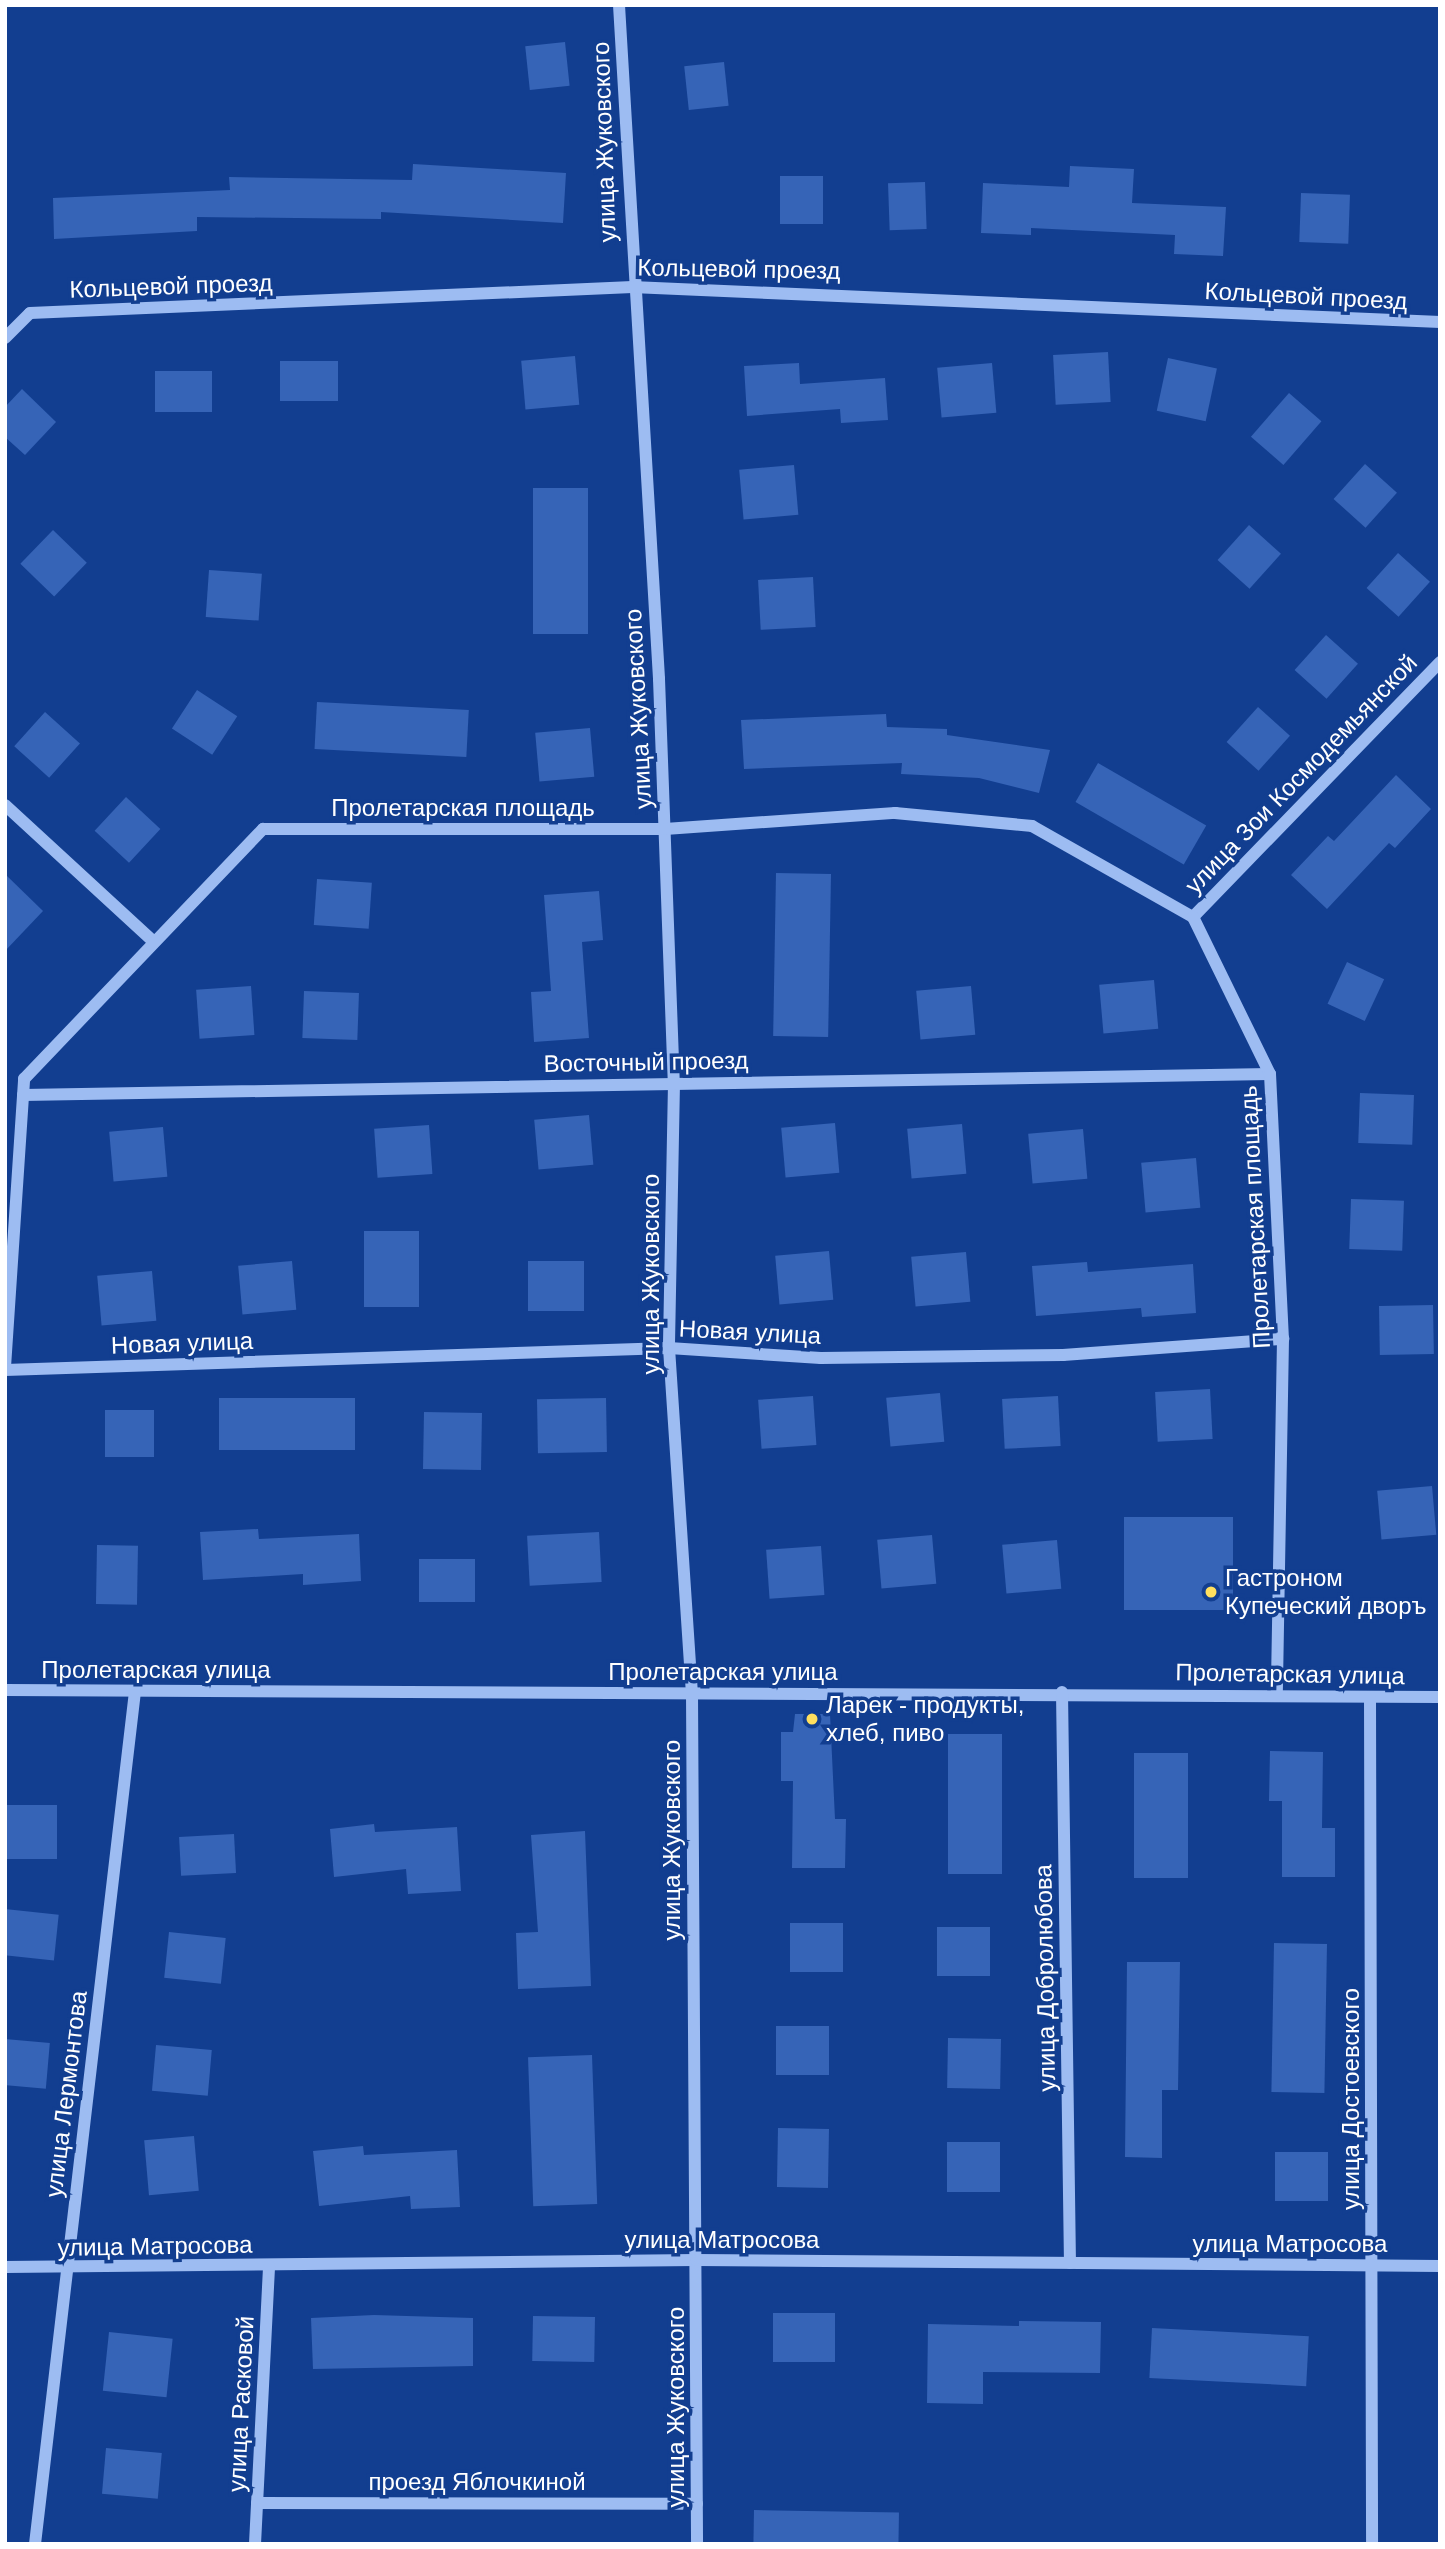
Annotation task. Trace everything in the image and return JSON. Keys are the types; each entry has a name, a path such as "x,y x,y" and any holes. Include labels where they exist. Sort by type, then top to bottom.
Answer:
{"street":[{"name":"улица Жуковского","path":"619,5 632,287 665,829 674,1083 669,1348 692,1694 698,2544"},
{"name":"Кольцевой проезд","path":"5,338 30,313 632,287 1440,322"},
{"name":"улица Зои Космодемьянской","path":"1193,916 1440,662"},
{"path":"5,805 154,942"},
{"name":"Пролетарская площадь","path":"5,1369 24,1079 263,829 665,829 895,813 1032,826 1193,916 1270,1074 1283,1339 1277,1694"},
{"name":"Восточный проезд","path":"23,1095 1270,1074"},
{"name":"Новая улица","path":"5,1369 669,1348 875,1358 1063,1355 1283,1339"},
{"name":"Пролетарская улица","path":"5,1690 692,1694 1062,1692 1440,1697"},
{"name":"улица Лермонтова","path":"35,2544 135,1691"},
{"name":"улица Добролюбова","path":"1062,1692 1070,2263"},
{"name":"улица Достоевского","path":"1370,1696 1372,2544"},
{"name":"улица Матросова","path":"5,2267 696,2260 1440,2266"},
{"name":"улица Расковой","path":"255,2544 269,2266"},
{"name":"проезд Яблочкиной","path":"257,2503 697,2504"}],"building":[{"path":"565,42 570,86 530,90 525,46"},
{"path":"724,62 729,106 689,110 684,66"},
{"path":"413,164 566,173 563,223 381,212 381,219 197,217 197,231 54,239 53,198 230,190 229,177 412,180"},
{"path":"1070,166 1134,169 1132,203 1226,207 1223,256 1174,254 1175,235 1031,228 1031,235 981,233 983,183 1069,187"},
{"path":"780,176 823,176 823,224 780,224"},
{"path":"925,182 927,229 890,230 888,183"},
{"path":"1301,193 1350,195 1348,244 1299,242"},
{"path":"1108,352 1111,402 1056,405 1053,355"},
{"path":"575,356 579,405 525,410 521,361"},
{"path":"1168,358 1217,368 1206,421 1157,411"},
{"path":"280,361 338,361 338,401 280,401"},
{"path":"799,363 800,384 885,378 888,420 841,423 840,409 747,416 744,366"},
{"path":"992,363 996,413 942,418 937,368"},
{"path":"155,371 212,371 212,412 155,412"},
{"path":"22,389 56,422 25,455 5,437 5,407"},
{"path":"1289,393 1321,421 1283,465 1251,437"},
{"path":"1365,464 1397,493 1366,528 1334,499"},
{"path":"794,465 798,515 744,520 739,470"},
{"path":"533,488 588,488 588,634 533,634"},
{"path":"1249,525 1281,554 1250,589 1218,560"},
{"path":"53,530 87,563 54,596 20,564"},
{"path":"1398,553 1430,582 1399,617 1367,588"},
{"path":"209,570 262,574 259,621 206,617"},
{"path":"813,577 816,627 761,630 758,580"},
{"path":"1326,635 1358,664 1327,699 1295,670"},
{"path":"197,690 237,716 212,755 172,729"},
{"path":"317,702 469,710 466,757 315,749"},
{"path":"1258,707 1290,736 1259,771 1227,742"},
{"path":"45,712 80,743 49,778 14,746"},
{"path":"886,714 887,727 947,729 947,735 1050,750 1039,793 979,778 901,774 902,763 744,769 741,720"},
{"path":"590,728 594,777 539,782 535,733"},
{"path":"1098,763 1206,826 1184,864 1076,802"},
{"path":"1396,775 1431,809 1395,848 1389,843 1327,909 1291,875 1328,836 1334,841"},
{"path":"126,797 160,829 129,863 95,831"},
{"path":"776,873 831,874 828,1037 773,1036"},
{"path":"5,874 43,911 5,951"},
{"path":"317,879 372,883 369,929 314,925"},
{"path":"599,891 603,940 582,942 589,1038 534,1042 531,992 551,991 544,895"},
{"path":"1347,962 1384,979 1365,1021 1328,1004"},
{"path":"1154,980 1158,1029 1103,1034 1099,985"},
{"path":"251,986 254,1035 200,1039 196,990"},
{"path":"971,986 975,1035 920,1040 916,991"},
{"path":"304,991 359,993 357,1040 302,1038"},
{"path":"1360,1093 1414,1095 1412,1145 1358,1143"},
{"path":"589,1115 593,1165 539,1170 534,1120"},
{"path":"835,1123 839,1173 786,1178 781,1128"},
{"path":"962,1124 966,1174 912,1179 907,1129"},
{"path":"429,1125 432,1174 378,1178 374,1129"},
{"path":"163,1127 167,1177 114,1182 109,1132"},
{"path":"1083,1129 1087,1179 1033,1184 1028,1134"},
{"path":"1196,1158 1200,1208 1146,1213 1141,1163"},
{"path":"1351,1199 1404,1201 1402,1251 1349,1249"},
{"path":"364,1231 419,1231 419,1307 364,1307"},
{"path":"829,1251 833,1300 779,1305 775,1256"},
{"path":"966,1252 970,1302 916,1307 911,1257"},
{"path":"292,1261 296,1310 242,1315 238,1266"},
{"path":"528,1261 584,1261 584,1311 528,1311"},
{"path":"1087,1262 1088,1272 1193,1264 1196,1313 1142,1317 1141,1308 1036,1316 1032,1266"},
{"path":"152,1271 156,1321 102,1326 97,1276"},
{"path":"1433,1305 1434,1354 1380,1355 1379,1306"},
{"path":"1210,1389 1213,1439 1158,1442 1155,1392"},
{"path":"940,1393 944,1442 890,1447 886,1398"},
{"path":"813,1396 816,1445 762,1449 758,1400"},
{"path":"1058,1396 1061,1446 1005,1449 1002,1399"},
{"path":"219,1398 355,1398 355,1450 219,1450"},
{"path":"606,1398 607,1452 538,1453 537,1399"},
{"path":"105,1410 154,1410 154,1457 105,1457"},
{"path":"424,1412 482,1413 481,1470 423,1469"},
{"path":"1432,1486 1436,1535 1381,1540 1377,1491"},
{"path":"1124,1517 1233,1517 1233,1610 1124,1610"},
{"path":"258,1529 259,1539 359,1534 361,1581 303,1585 303,1574 203,1580 200,1532"},
{"path":"599,1532 602,1582 530,1586 527,1536"},
{"path":"932,1535 936,1584 881,1589 877,1540"},
{"path":"1057,1540 1061,1589 1006,1594 1002,1545"},
{"path":"97,1545 138,1546 137,1605 96,1604"},
{"path":"821,1546 824,1595 770,1599 766,1550"},
{"path":"419,1559 475,1559 475,1602 419,1602"},
{"path":"795,1714 830,1714 835,1819 846,1819 845,1868 792,1868 793,1781 781,1781 781,1732 793,1732"},
{"path":"948,1734 1002,1734 1002,1874 948,1874"},
{"path":"1270,1751 1323,1752 1322,1828 1335,1828 1335,1877 1282,1877 1282,1801 1269,1801"},
{"path":"1134,1753 1188,1753 1188,1878 1134,1878"},
{"path":"5,1805 57,1805 57,1859 5,1859"},
{"path":"374,1824 375,1832 457,1827 461,1891 408,1894 406,1869 334,1877 330,1829"},
{"path":"585,1831 591,1986 518,1989 516,1933 538,1932 531,1835"},
{"path":"234,1834 236,1873 181,1876 179,1837"},
{"path":"5,1909 59,1915 54,1960 5,1955"},
{"path":"790,1923 843,1923 843,1972 790,1972"},
{"path":"937,1927 990,1927 990,1976 937,1976"},
{"path":"169,1932 226,1938 221,1984 164,1978"},
{"path":"1274,1943 1327,1944 1324,2093 1271,2092"},
{"path":"1127,1962 1180,1962 1178,2090 1162,2090 1162,2158 1125,2157"},
{"path":"776,2026 829,2026 829,2075 776,2075"},
{"path":"948,2038 1001,2039 1000,2089 947,2088"},
{"path":"5,2039 50,2043 46,2089 5,2085"},
{"path":"156,2045 212,2050 208,2096 152,2091"},
{"path":"592,2055 597,2204 533,2206 528,2057"},
{"path":"778,2128 829,2129 828,2188 777,2187"},
{"path":"194,2136 199,2191 149,2195 144,2140"},
{"path":"947,2142 1000,2142 1000,2192 947,2192"},
{"path":"363,2146 364,2155 457,2150 460,2207 411,2209 410,2196 319,2206 313,2151"},
{"path":"1275,2152 1328,2152 1328,2201 1275,2201"},
{"path":"773,2313 835,2313 835,2362 773,2362"},
{"path":"374,2315 473,2318 473,2366 313,2369 311,2318"},
{"path":"533,2316 595,2317 594,2362 532,2361"},
{"path":"1019,2321 1101,2322 1100,2373 983,2372 983,2404 927,2403 928,2324 1019,2326"},
{"path":"1152,2328 1309,2336 1306,2386 1149,2378"},
{"path":"109,2332 173,2339 166,2397 103,2391"},
{"path":"106,2448 162,2453 158,2499 102,2494"},
{"path":"754,2510 899,2513 898,2544 753,2544"}],"place":[{"name":"Гастроном Купеческий дворъ","path":"1211,1592"},
{"name":"Ларек - продукты, хлеб, пиво","path":"812,1719"}]}
